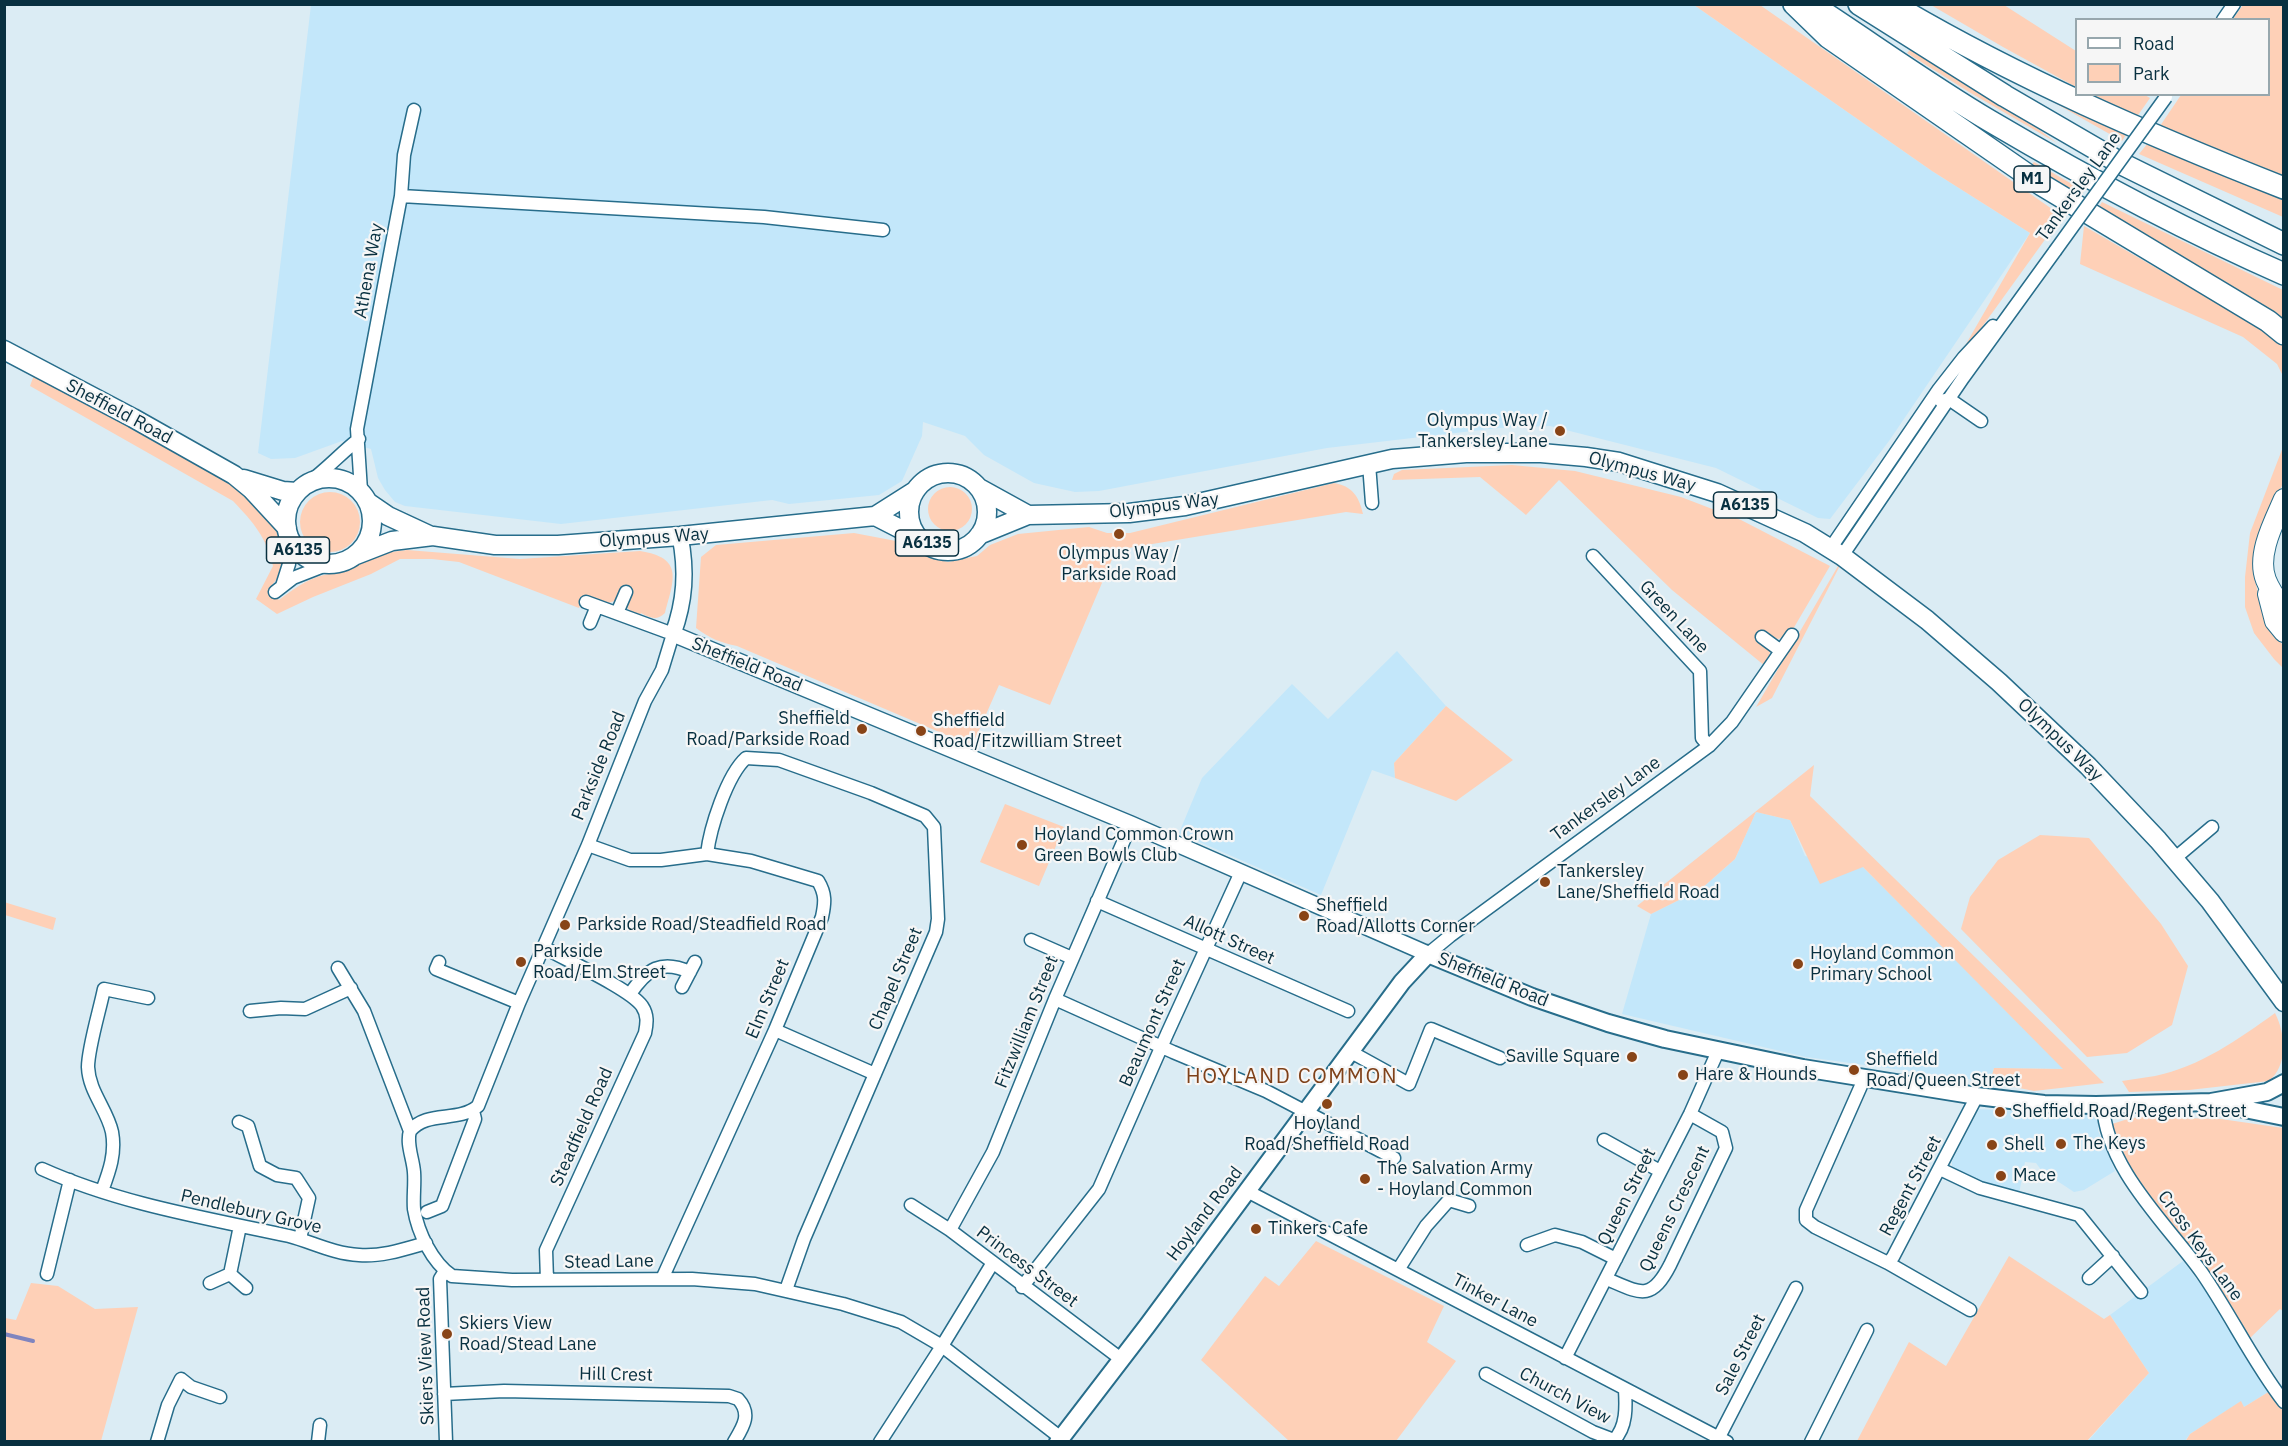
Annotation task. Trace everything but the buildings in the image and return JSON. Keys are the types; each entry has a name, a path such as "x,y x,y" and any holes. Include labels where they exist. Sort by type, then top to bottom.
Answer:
{"highway":[{"name":"M1","path":"1794,4 1828,37 2042,185 2268,321 2283,334"},
{"name":"M1","path":"1811,4 1988,120 2099,183 2283,274"},
{"path":"1859,4 1886,24 2122,164 2283,244"},
{"path":"1892,4 1997,64 2093,110 2283,188"},
{"path":"2283,499 2266,545 2264,561 2275,621 2283,632"},
{"path":"2266,580 2283,608"}],"main road":[{"name":"Sheffield Road","path":"4,350 134,418 234,475 283,491 303,488"},
{"name":"Olympus Way","path":"875,516 931,547 944,550 957,549 970,544 979,535 1029,515 1129,513 1185,506 1392,459 1466,453 1541,453 1619,462 1717,493 1805,533 1836,553 1927,620 1999,682 2088,766 2174,859 2210,901 2282,997"},
{"name":"Olympus Way","path":"329,564 343,562 392,541 433,536 495,545 558,545 680,536 875,516 916,490 924,481 935,475 947,473 959,474 979,488 1029,515"},
{"name":"Sheffield Road","path":"234,475 251,489 288,534"},
{"name":"Olympus Way","path":"303,488 322,478 336,478 350,483 388,516 433,536"},
{"name":"A6135","path":"303,488 290,504 286,516 288,534 306,557 329,564"},
{"name":"A6135","path":"979,488 985,498 987,510 986,523 979,535"},
{"name":"A6135","path":"916,490 910,501 909,515 912,528 920,539"},
{"name":"A6135","path":"356,555 366,544 371,531 373,517 365,497"},
{"name":"Sheffield Road","path":"1428,954 1465,971 1579,1013 1665,1039 1864,1079 2044,1104 2103,1105 2211,1102 2267,1092 2283,1083"},
{"name":"Hoyland Road","path":"1059,1440 1402,982 1428,954"},
{"name":"Sheffield Road","path":"2211,1102 2283,1117"}],"street":[{"path":"2224,18 2234,4"},
{"name":"Tankersley Lane","path":"1836,553 2167,96"},
{"name":"Athena Way","path":"365,497 357,429 401,196 404,155 414,110"},
{"path":"401,196 764,217 883,230"},
{"name":"Tankersley Lane","path":"1836,553 1925,411 1964,357 2019,300"},
{"path":"1949,399 1981,421"},
{"name":"Tankersley Lane","path":"1925,411 1936,403 1949,399"},
{"path":"303,488 329,468 359,439"},
{"path":"1369,464 1372,503"},
{"path":"288,534 289,564 279,589 310,570 329,564"},
{"name":"Parkside Road","path":"427,1212 442,1206 475,1119 472,1111 478,1106 519,1003 545,948 588,845 645,701 662,670 681,613 685,580 680,536"},
{"name":"Green Lane","path":"1593,556 1700,671 1702,738 1709,746"},
{"path":"617,614 626,592"},
{"name":"Sheffield Road","path":"591,623 591,604 673,634 1131,824 1428,954"},
{"name":"Tankersley Lane","path":"1428,954 1709,746 1732,722 1792,635"},
{"path":"1762,637 1781,651"},
{"name":"Chapel Street","path":"707,854 709,840 730,778 738,765 746,758 779,759 925,816 934,827 938,919 936,932 804,1239 786,1290"},
{"name":"Fitzwilliam Street","path":"950,1230 993,1152 1054,999 1131,824"},
{"path":"2174,859 2212,827"},
{"name":"Elm Street","path":"588,845 630,860 661,860 707,854 750,861 818,881 824,891 825,904 822,917 775,1030 662,1279"},
{"name":"Beaumont Street","path":"1022,1287 1099,1189 1241,872"},
{"name":"Allott Street","path":"1097,901 1348,1011"},
{"path":"1031,940 1072,958"},
{"name":"Steadfield Road","path":"545,948 630,994 647,1014 645,1033 546,1250 547,1280"},
{"path":"439,962 436,969 519,1003"},
{"path":"630,994 639,981 657,968 667,965 693,967 682,987"},
{"path":"338,968 364,1011 410,1131"},
{"path":"250,1011 281,1008 305,1009 351,988"},
{"path":"102,1191 111,1170 114,1149 112,1131 91,1086 88,1065 104,989 148,998"},
{"path":"1054,999 1266,1091 1394,1158"},
{"path":"1351,1052 1409,1084 1431,1029 1500,1058"},
{"path":"775,1030 875,1074"},
{"name":"Queen Street","path":"1565,1358 1690,1114 1718,1051"},
{"name":"Regent Street","path":"1864,1079 1806,1210 1806,1220 1815,1227 1888,1263 1977,1096"},
{"name":"Cross Keys Lane","path":"2103,1105 2103,1118 2110,1140 2128,1177 2202,1274 2283,1402"},
{"path":"445,1271 426,1243 414,1209 414,1171 408,1137 410,1131 422,1121 472,1111"},
{"name":"Queens Crescent","path":"1607,1279 1634,1291 1644,1292 1656,1288 1663,1280 1726,1148 1722,1132 1690,1114"},
{"path":"239,1122 248,1126 261,1166 277,1175 296,1178 309,1198 300,1239"},
{"path":"1604,1140 1660,1171"},
{"path":"1940,1168 1980,1188 2079,1215 2141,1292"},
{"name":"Pendlebury Grove","path":"42,1169 102,1191 162,1209 300,1239 333,1251 360,1256 426,1243"},
{"path":"47,1274 70,1180"},
{"name":"Tinker Lane","path":"1247,1191 1625,1390 1723,1439"},
{"path":"1398,1270 1426,1226 1449,1200 1469,1206"},
{"name":"Princess Street","path":"911,1205 950,1230 1022,1287 1121,1359"},
{"path":"230,1274 240,1226"},
{"path":"1527,1245 1555,1235 1582,1242 1616,1259"},
{"path":"2088,1278 2113,1256"},
{"path":"1888,1263 1970,1310"},
{"path":"880,1442 992,1264"},
{"name":"Stead Lane","path":"445,1271 461,1278 662,1279 755,1284 843,1304 902,1322 942,1346 1059,1440"},
{"name":"Skiers View Road","path":"445,1271 440,1279 447,1442"},
{"path":"210,1283 230,1274"},
{"path":"230,1274 246,1288"},
{"name":"Sale Street","path":"1723,1439 1796,1288"},
{"path":"1811,1442 1868,1330"},
{"name":"Church View","path":"1486,1374 1593,1432 1614,1440 1623,1426 1625,1390"},
{"path":"157,1442 168,1405 181,1379 191,1387 220,1397"},
{"name":"Hill Crest","path":"444,1394 504,1392 729,1396 738,1399 746,1413 744,1426 734,1442"},
{"path":"318,1442 320,1425"}],"shaded area":[{"path":"311,5 1694,5 1932,171 2030,233 1889,441 1830,519 1818,518 1716,468 1550,426 1498,428 1327,448 1099,491 1075,492 1034,483 984,455 965,436 923,422 922,436 902,481 879,495 789,504 772,500 561,524 405,506 395,502 385,490 378,478 371,449 342,441 295,458 271,459 258,453"},
{"path":"1397,651 1446,706 1394,763 1395,778 1372,770 1321,895 1179,833 1202,778 1292,684 1328,719"},
{"name":"Hoyland Common Primary School","path":"1756,812 1790,820 1805,856 1863,867 2064,1069 1994,1068 1990,1082 1806,1057 1622,1014 1651,914 1701,889 1735,859"},
{"path":"1979,1109 2094,1115 2098,1120 2098,1131 2115,1171 2084,1190 2074,1192 2042,1171 2036,1163 2025,1162 2019,1194 1990,1187 1952,1166 1952,1161"},
{"path":"2183,1261 2207,1293 2270,1391 2244,1407 2241,1402 2190,1434 2185,1441 2087,1442 2149,1373 2110,1315"}],"green space":[{"path":"1694,5 1760,5 2062,216 1951,370 2030,233 1932,171"},
{"path":"1931,5 2004,5 2075,50 2075,86"},
{"path":"2243,5 2283,5 2283,182 2267,176 2258,166 2160,126 2180,96 2270,96 2270,18 2234,18"},
{"path":"1910,50 2029,122 2057,143 1907,53"},
{"path":"2009,77 2127,133 2122,141"},
{"path":"2094,96 2147,96 2150,98 2136,118"},
{"path":"2148,143 2283,195 2283,217 2139,154"},
{"path":"2034,162 2084,191 2079,198 2030,166"},
{"path":"2102,202 2283,290 2283,323 2097,210"},
{"path":"2084,226 2244,319 2257,319 2283,340 2283,376 2277,364 2243,337 2080,264"},
{"path":"34,375 237,482 275,526 281,537 282,567 268,590 279,600 312,579 348,568 389,548 391,552 407,550 520,559 640,551 654,554 670,565 673,580 665,613 653,618 641,613 639,617 617,600 606,604 584,597 579,608 459,562 400,559 371,574 277,614 256,599 273,566 267,547 253,524 233,501 30,386"},
{"path":"2283,447 2283,483 2255,559 2255,580 2266,618 2283,646 2283,668 2254,633 2245,607 2245,577 2250,533"},
{"path":"1512,465 1575,471 1681,497 1741,520 1830,566 1789,636 1774,640 1765,666 1672,590 1559,480 1526,515 1480,477 1392,480 1394,474 1402,470"},
{"path":"1334,483 1354,493 1363,514 1346,512 1116,550 1050,705 999,685 972,746 737,646 715,640 696,628 701,557 716,545 854,533 896,541 929,557 948,562 977,556 990,545 1018,534 1089,527 1107,533 1130,533"},
{"path":"950,487 959,488 966,493 971,500 971,518 966,525 959,530 950,531 941,530 934,525 929,518 928,509 929,500 934,493 941,488"},
{"path":"330,492 347,497 355,505 360,522 355,539 347,547 330,552 313,547 305,539 300,522 305,505 313,497"},
{"path":"1852,542 1772,698 1756,707"},
{"path":"1446,706 1513,760 1456,801 1395,778 1394,763"},
{"path":"1814,765 1810,796 2104,1083 2034,1091 1990,1082 1994,1068 2063,1069 1863,867 1820,884 1790,820 1756,812 1735,859 1701,889 1651,914 1637,906"},
{"name":"Hoyland Common Crown Green Bowls Club","path":"1005,804 1064,827 1039,886 980,862"},
{"path":"2040,835 2089,838 2161,924 2188,966 2172,1025 2127,1053 2087,1057 1961,929 1970,897 1998,860"},
{"path":"4,902 56,918 53,930 5,915"},
{"path":"2275,1013 2283,1040 2283,1049 2280,1067 2269,1081 2189,1090 2129,1092 2122,1081 2171,1072 2203,1059 2233,1042"},
{"path":"2131,1118 2221,1119 2283,1128 2283,1311 2280,1309 2249,1339 2210,1273 2137,1180 2122,1152 2112,1124"},
{"path":"1316,1241 1444,1306 1427,1342 1456,1361 1396,1441 1289,1441 1201,1360 1265,1276 1279,1286"},
{"path":"2009,1256 2104,1319 2110,1315 2149,1373 2087,1441 1857,1441 1909,1342 1946,1366"},
{"path":"31,1283 58,1286 95,1309 138,1307 101,1441 5,1441 5,1318 16,1320"},
{"path":"2270,1391 2283,1409 2283,1441 2185,1442 2190,1434 2241,1401 2244,1407"}],"waterway":[{"path":"4,1334 33,1341"}],"place":[{"name":"Olympus Way / Tankersley Lane","path":"1560,431"},
{"name":"Olympus Way / Parkside Road","path":"1119,534"},
{"name":"Sheffield Road/Parkside Road","path":"862,729"},
{"name":"Sheffield Road/Fitzwilliam Street","path":"921,731"},
{"name":"Hoyland Common Crown Green Bowls Club","path":"1022,845"},
{"name":"Tankersley Lane/Sheffield Road","path":"1545,882"},
{"name":"Sheffield Road/Allotts Corner","path":"1304,916"},
{"name":"Parkside Road/Steadfield Road","path":"565,925"},
{"name":"Parkside Road/Elm Street","path":"521,962"},
{"name":"Hoyland Common Primary School","path":"1798,964"},
{"name":"Saville Square","path":"1632,1057"},
{"name":"Sheffield Road/Queen Street","path":"1854,1070"},
{"name":"Hare & Hounds","path":"1683,1075"},
{"name":"Hoyland Road/Sheffield Road","path":"1327,1104"},
{"name":"Sheffield Road/Regent Street","path":"2000,1112"},
{"name":"The Keys","path":"2061,1144"},
{"name":"Shell","path":"1992,1145"},
{"name":"Mace","path":"2001,1176"},
{"name":"The Salvation Army - Hoyland Common","path":"1365,1179"},
{"name":"Tinkers Cafe","path":"1256,1229"},
{"name":"Skiers View Road/Stead Lane","path":"447,1334"}],"district":[{"name":"HOYLAND COMMON","path":"1292,1077"}]}
